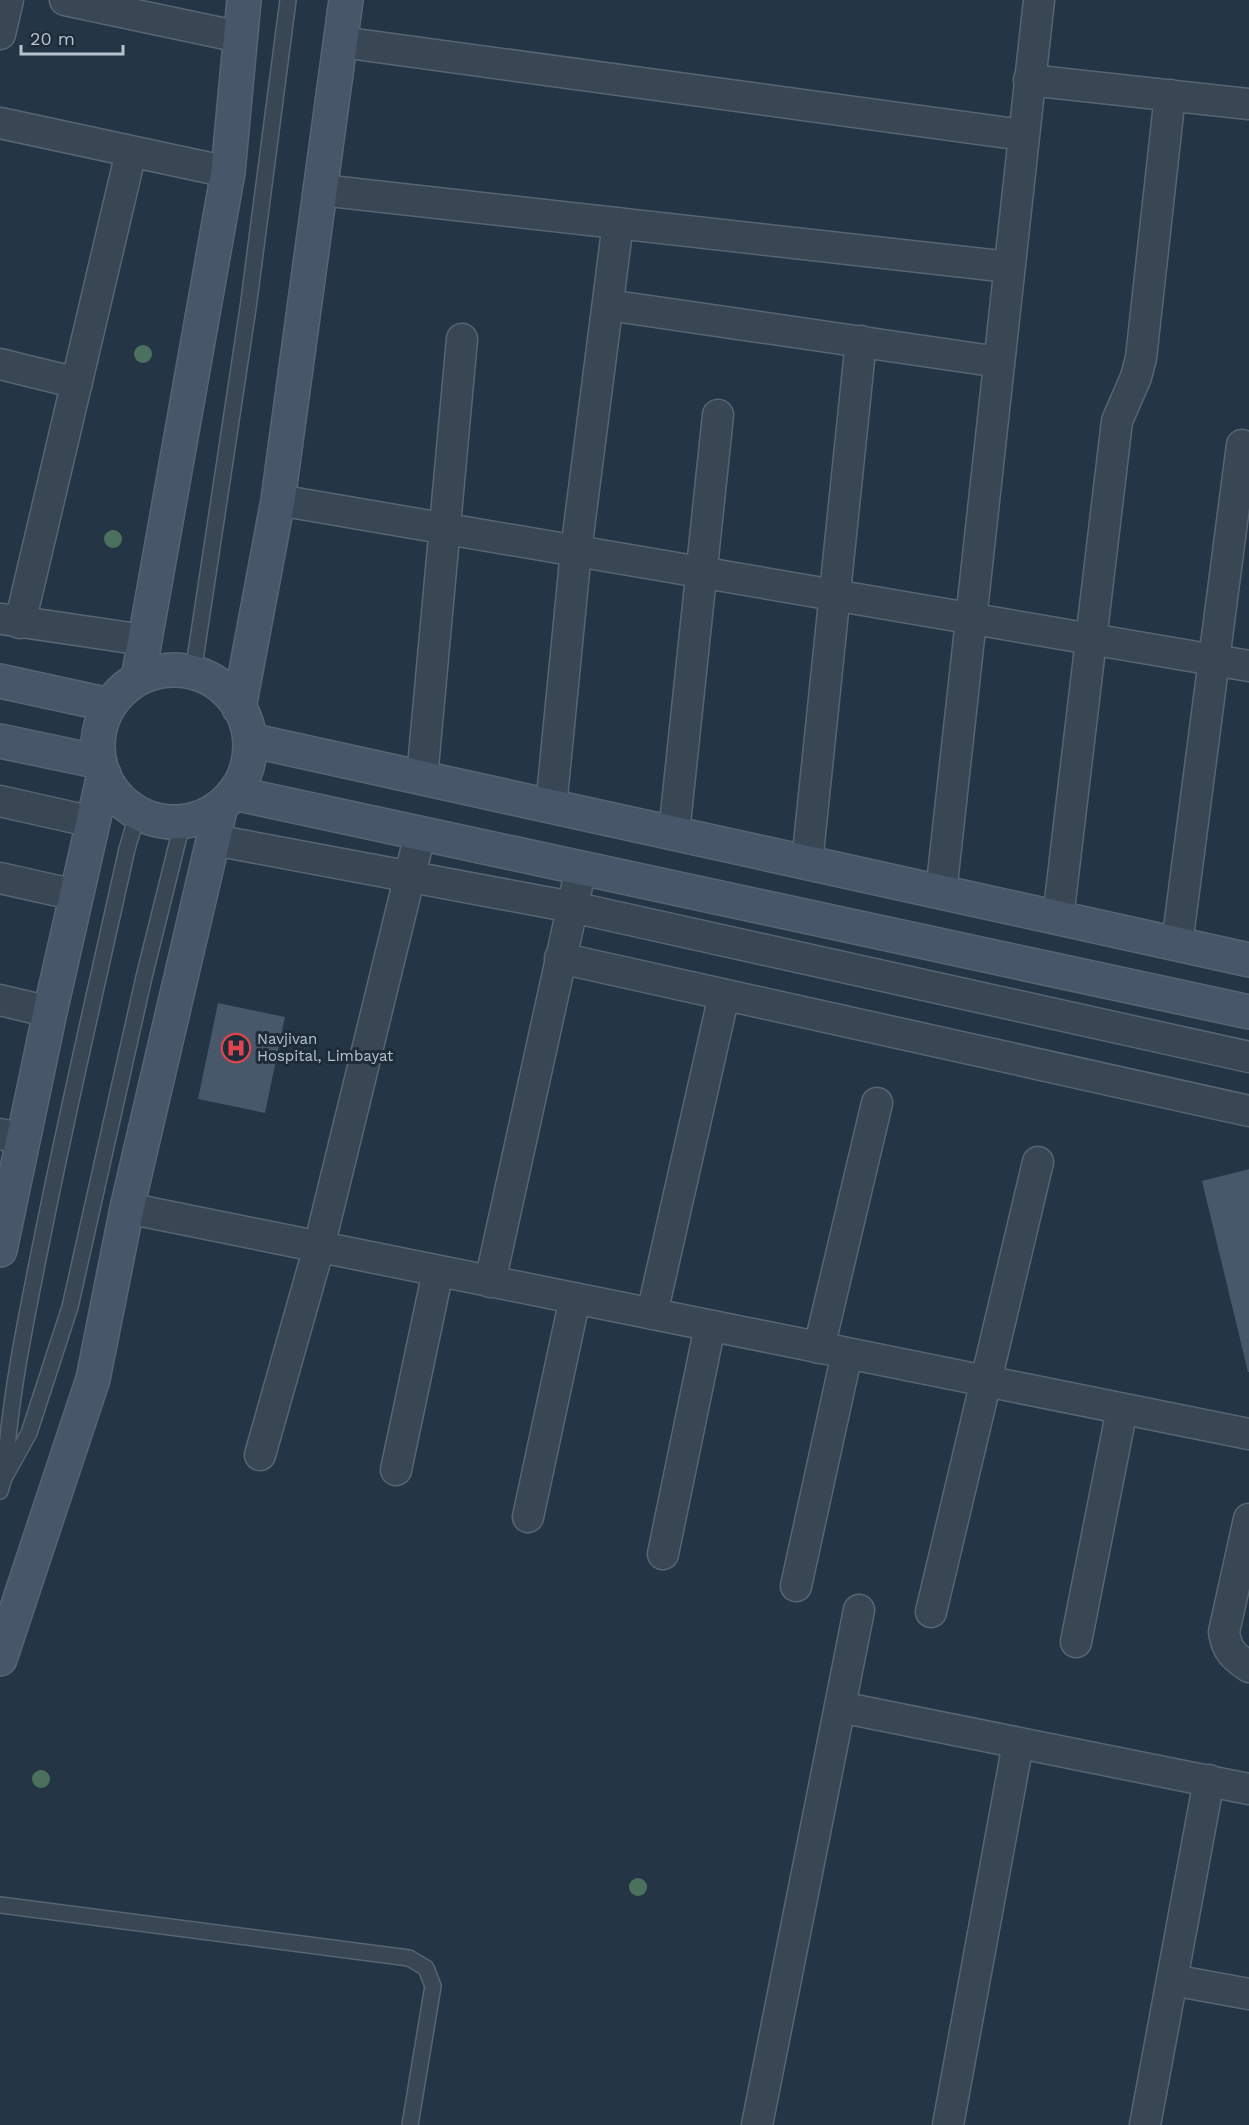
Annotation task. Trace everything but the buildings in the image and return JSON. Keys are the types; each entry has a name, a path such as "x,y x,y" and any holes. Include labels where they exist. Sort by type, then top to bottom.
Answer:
{"main road":[{"path":"138,679 228,172 244,0"},
{"path":"239,708 278,500 346,0"},
{"path":"0,1659 93,1379 127,1208 214,840 227,799 248,766 250,740 245,716 231,695 211,679 188,670 162,670 138,679 118,694 110,705 100,729 98,748 109,786 122,801 138,812 157,820 196,818 227,799 420,834 1249,1012"},
{"path":"0,681 110,705"},
{"path":"250,740 1249,960"},
{"path":"0,741 102,768"},
{"path":"0,1250 12,1136 50,1012 93,822 102,768"}],"street":[{"path":"0,33 8,0"},
{"path":"941,892 1039,0"},
{"path":"73,1 240,37"},
{"path":"341,42 1023,135"},
{"path":"1029,80 1249,104"},
{"path":"1058,918 1117,421 1142,358 1170,95"},
{"path":"0,123 228,172"},
{"path":"131,152 77,382 10,621 144,640"},
{"path":"321,190 1009,267"},
{"path":"551,807 576,551 618,223"},
{"path":"608,305 999,362"},
{"path":"422,778 462,339"},
{"path":"807,863 861,341"},
{"path":"0,364 77,382"},
{"path":"674,833 718,416"},
{"path":"1177,944 1242,445"},
{"path":"278,500 1249,666"},
{"path":"0,801 93,822"},
{"path":"260,1455 319,1247 420,834"},
{"path":"214,840 572,907 1249,1058"},
{"path":"490,1282 581,868"},
{"path":"0,878 76,895"},
{"path":"560,958 1249,1111"},
{"path":"652,1314 724,995"},
{"path":"0,1000 50,1012"},
{"path":"796,1586 833,1350 877,1103"},
{"path":"931,1612 1038,1162"},
{"path":"127,1208 1249,1434"},
{"path":"396,1470 438,1271"},
{"path":"528,1516 575,1298"},
{"path":"663,1554 710,1326"},
{"path":"1076,1642 1122,1409"},
{"path":"1249,1519 1224,1632 1226,1646 1235,1657 1249,1667"},
{"path":"757,2125 860,1610"},
{"path":"840,1707 1249,1789"},
{"path":"948,2125 1018,1743"},
{"path":"1145,2125 1209,1780"},
{"path":"1172,1980 1249,1994"}],"lane":[{"path":"194,673 248,308 288,0"},
{"path":"2,1484 8,1431 48,1209 127,849 138,812"},
{"path":"2,1484 29,1432 70,1307 144,978 183,820"},
{"path":"0,1905 409,1958 426,1968 433,1986 410,2125"}],"place":[{"name":"Navjivan Hospital, Limbayat","path":"236,1048"}]}
